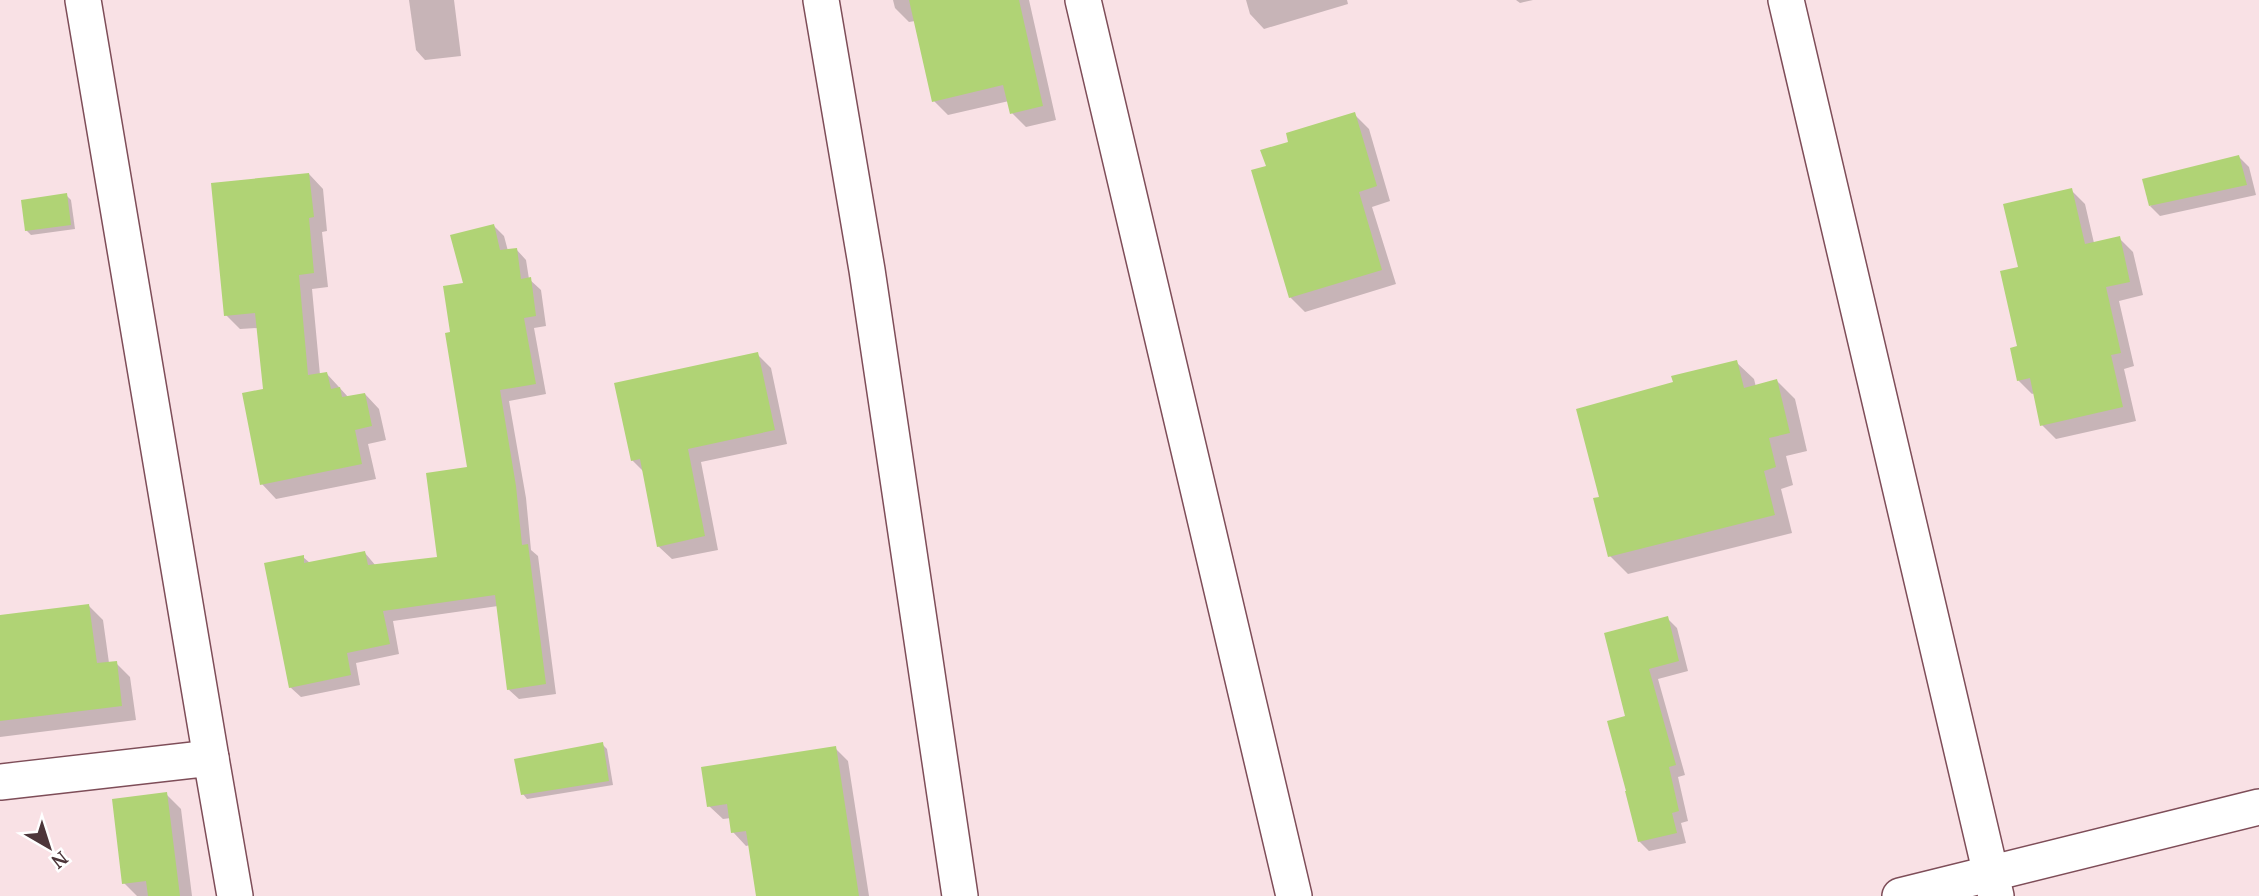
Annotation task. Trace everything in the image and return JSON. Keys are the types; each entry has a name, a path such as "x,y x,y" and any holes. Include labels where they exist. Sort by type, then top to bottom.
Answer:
{"street":[{"path":"83,0 235,896"},
{"path":"821,0 867,270 960,896"},
{"path":"1083,0 1294,896"},
{"path":"1786,0 1993,885"},
{"path":"0,782 211,758"},
{"path":"1900,896 1993,885 2259,807"}],"building":[{"path":"909,0 1019,0 1043,106 1010,114 1003,85 932,102"},
{"path":"1355,112 1377,186 1359,192 1382,270 1289,298 1251,170 1266,166 1260,150 1288,142 1286,133"},
{"path":"2239,155 2247,185 2149,206 2142,179"},
{"path":"309,173 314,217 309,218 314,273 299,275 308,375 327,372 331,389 340,387 342,397 365,393 372,426 355,430 362,464 260,485 242,393 263,389 255,313 224,316 211,183"},
{"path":"2072,188 2085,244 2120,236 2130,282 2106,287 2121,353 2111,355 2123,407 2040,426 2030,378 2017,381 2010,348 2017,346 2000,271 2018,267 2003,204"},
{"path":"67,193 71,225 25,231 21,200"},
{"path":"494,224 500,250 517,248 521,279 531,277 536,316 524,318 536,384 500,390 516,486 522,545 528,544 546,684 507,690 495,595 383,611 390,644 347,653 351,675 289,688 264,563 304,555 304,563 365,551 368,565 437,557 426,473 467,467 445,333 450,332 443,286 463,283 450,235"},
{"path":"758,352 775,430 688,449 705,536 657,547 640,459 631,461 614,383"},
{"path":"1737,360 1744,388 1777,379 1790,433 1769,438 1776,467 1764,471 1775,515 1608,557 1593,498 1599,497 1576,409 1673,382 1671,376"},
{"path":"89,604 97,663 117,661 122,706 0,721 0,615"},
{"path":"1668,616 1679,661 1649,669 1676,765 1669,767 1679,811 1672,813 1677,833 1638,842 1607,721 1625,716 1604,633"},
{"path":"603,742 609,781 521,795 514,759"},
{"path":"836,746 859,896 756,896 746,831 731,833 727,804 707,807 701,767"},
{"path":"167,792 180,896 148,896 146,881 122,884 112,799"}]}
